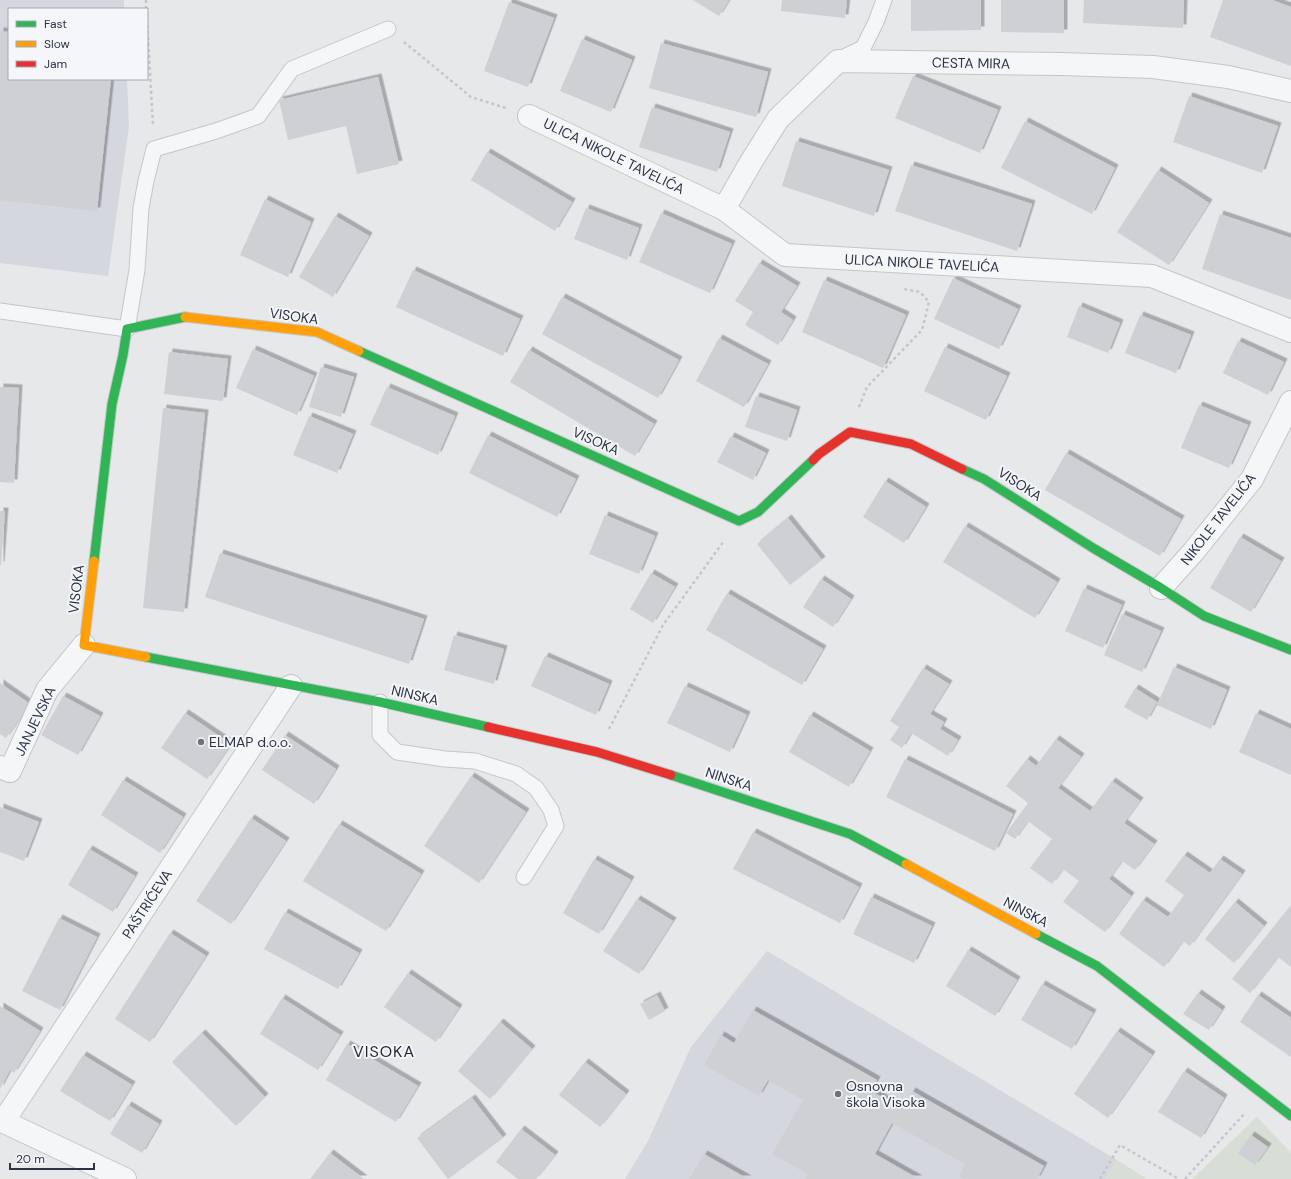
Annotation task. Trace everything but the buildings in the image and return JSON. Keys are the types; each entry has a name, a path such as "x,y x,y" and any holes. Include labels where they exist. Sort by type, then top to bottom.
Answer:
{"street":[{"name":"CESTA MIRA","path":"838,60 1153,66 1228,78 1291,91"},
{"path":"724,209 778,119 838,60"},
{"name":"ULICA NIKOLE TAVELIĆA","path":"529,116 724,209 785,255 1152,276 1291,331"},
{"name":"VISOKA","path":"84,645 112,404 126,329 184,317 317,332 739,521"},
{"name":"NIKOLE TAVELIĆA","path":"1161,588 1194,551 1252,479 1291,402"},
{"path":"739,521 758,512 819,454 850,432"},
{"name":"VISOKA","path":"850,432 912,444 984,478 1093,548 1161,588 1204,616 1291,650"},
{"name":"NINSKA","path":"84,645 380,702 597,752 850,834 1097,966 1291,1116"},
{"name":"JANJEVSKA","path":"0,767 10,771 47,690 84,645"},
{"name":"PAŠTRIĆEVA","path":"2,1121 291,686"},
{"path":"2,1121 125,1179"}],"lane":[{"path":"838,60 863,48 876,22 884,0"},
{"path":"0,311 126,329 137,270 141,208 154,149 258,116 292,68 388,29"},
{"path":"380,702 380,735 397,752 444,759 474,761 516,774 536,788 551,810 556,826 524,878"}],"path":[{"name":"ULICA NIKOLE TAVELIĆA","path":"388,29 471,97 529,116"},
{"path":"148,37 154,149"},
{"path":"850,432 867,387 922,330 929,302 920,292 904,289"},
{"path":"597,752 663,625 739,521"},
{"path":"1185,1179 1262,1094"},
{"path":"1100,1179 1120,1145 1179,1179"}],"shaded area":[{"path":"0,0 124,0 124,8 8,8 8,80 127,80 129,126 108,276 0,263"},
{"name":"Osnovna škola Visoka","path":"767,951 1117,1160 1105,1179 625,1179 648,1141 691,1047"},
{"path":"1257,1117 1291,1153 1291,1179 1192,1179"},
{"path":"1117,1160 1147,1179 1105,1179"}],"traffic: fast":[{"path":"94,561 112,404 127,329 185,317"},
{"path":"359,351 739,521 758,512 813,460"},
{"path":"962,469 984,479 1204,616 1291,650"},
{"path":"146,657 380,702 488,727"},
{"path":"671,775 850,834 906,864"},
{"path":"1036,934 1097,966 1291,1116"}],"traffic: slow":[{"path":"185,317 317,332 359,351"},
{"path":"94,561 84,645 146,657"},
{"path":"906,864 1036,934"}],"traffic: jam":[{"path":"813,460 850,432 911,444 962,469"},
{"path":"488,727 597,752 671,775"}],"place":[{"name":"ELMAP d.o.o.","path":"201,742"},
{"name":"Osnovna škola Visoka","path":"838,1094"}],"district":[{"name":"VISOKA","path":"384,1051"}]}
